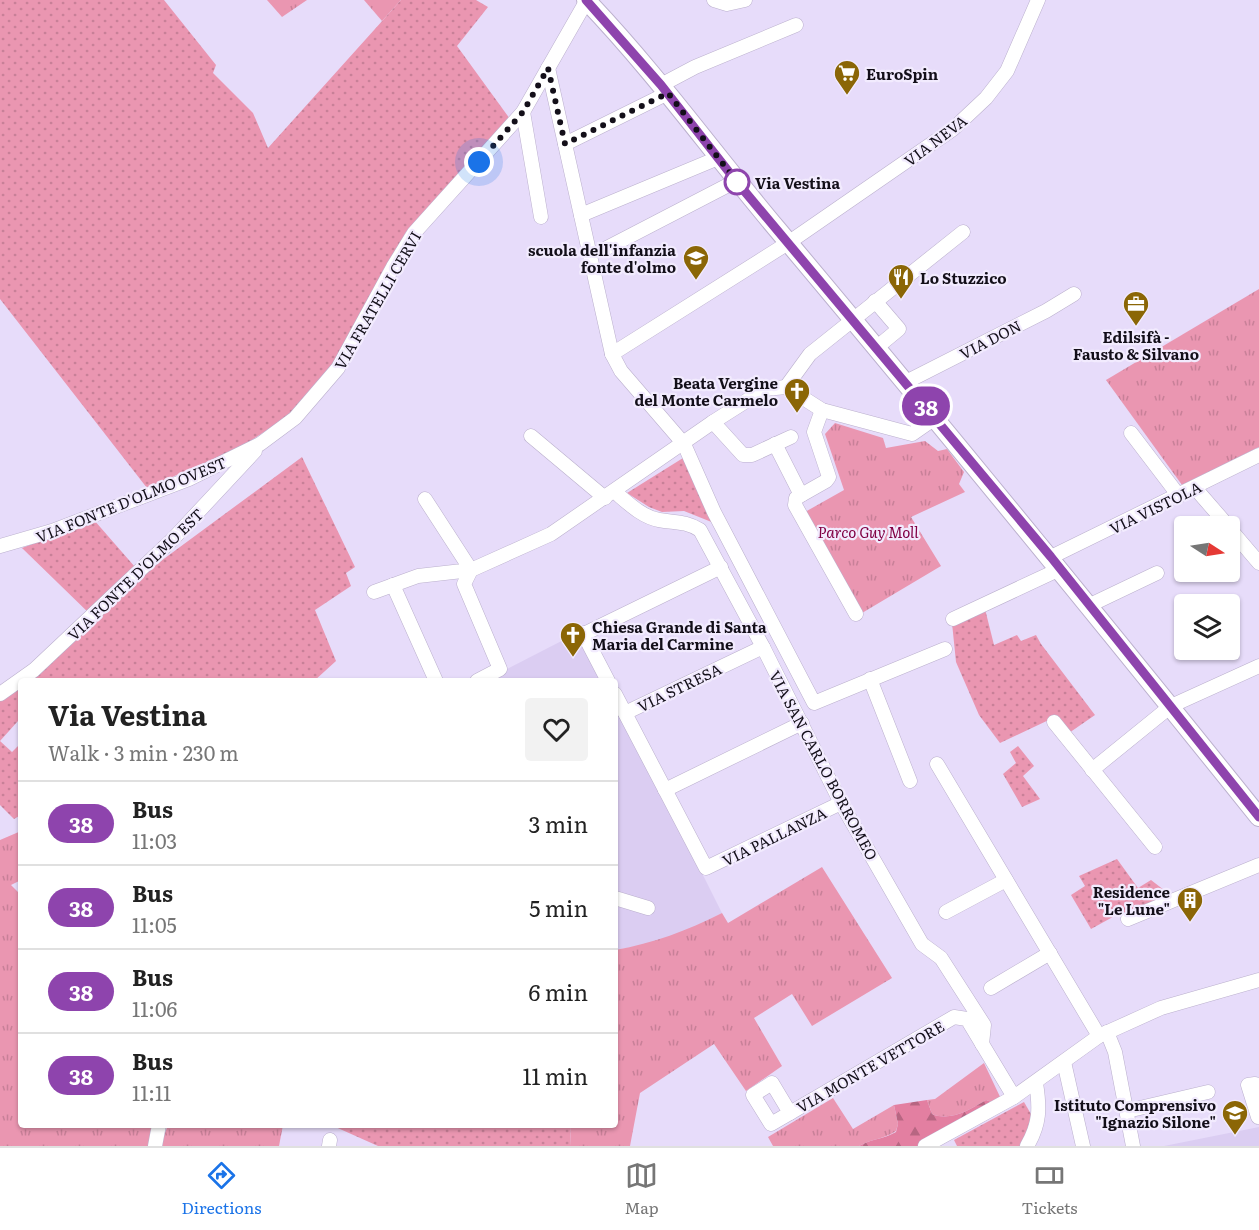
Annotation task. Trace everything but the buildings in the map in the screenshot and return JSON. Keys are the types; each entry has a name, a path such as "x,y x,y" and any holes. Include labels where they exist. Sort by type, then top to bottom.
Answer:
{"main road":[{"path":"592,2 665,89 736,181 1056,563 1259,817"}],"street":[{"path":"714,0 727,4 745,0"},
{"name":"VIA NEVA","path":"612,354 788,243 935,143 973,111 1007,71 1038,0"},
{"name":"VIA FRATELLI CERVI","path":"260,444 295,418 322,389 349,351 408,241 523,112 548,68 592,2"},
{"path":"565,144 665,89 695,67 796,25"},
{"path":"548,68 612,354 621,371 684,444 714,512 814,703 945,649"},
{"path":"523,112 542,218"},
{"path":"580,215 718,158"},
{"path":"603,250 736,181"},
{"path":"786,387 810,354 963,232"},
{"name":"VIA DON","path":"906,382 1074,294"},
{"path":"875,301 899,329 876,348"},
{"path":"374,592 418,576 471,570 551,534 713,422 765,390 786,387 822,410 912,434 935,418"},
{"path":"822,410 814,432 829,477 826,482 796,498 795,505 856,614"},
{"path":"713,422 743,455 752,455 791,437"},
{"path":"1131,433 1179,496"},
{"name":"VIA SAN CARLO BORROMEO","path":"531,436 610,495 636,510 657,520 686,521 700,530 763,647 841,803 922,944 941,958 984,1025 982,1044"},
{"name":"VIA FONTE D'OLMO OVEST","path":"0,546 41,536 177,483 260,444"},
{"name":"VIA FONTE D'OLMO EST","path":"23,678 34,670 173,539 260,444"},
{"path":"776,444 801,495"},
{"name":"VIA VISTOLA","path":"953,619 1179,496 1259,456"},
{"path":"1195,488 1219,516"},
{"path":"425,499 471,570"},
{"path":"1240,541 1259,563"},
{"path":"607,678 585,632 721,567"},
{"path":"471,570 464,584 468,599 503,675"},
{"path":"1090,605 1157,573"},
{"path":"393,585 435,678"},
{"name":"VIA STRESA","path":"626,713 763,647"},
{"path":"1092,770 1170,706 1259,666"},
{"path":"870,680 910,781"},
{"name":"VIA FONTE D'OLMO EST","path":"0,694 18,681"},
{"path":"618,699 667,790 802,723"},
{"path":"1054,722 1155,847"},
{"path":"937,764 1050,953 1115,1052 1133,1146"},
{"name":"VIA PALLANZA","path":"667,790 704,865 841,803"},
{"path":"1128,919 1259,865"},
{"path":"946,912 1006,880"},
{"path":"618,899 648,908"},
{"path":"991,988 1050,953"},
{"path":"925,1146 1014,1097 1103,1034 1161,1008 1259,980"},
{"name":"VIA MONTE VETTORE","path":"790,1113 954,1017 967,1019 1014,1097"},
{"path":"1064,1062 1083,1146"},
{"path":"1027,1146 1036,1131 1040,1115 1036,1083"},
{"path":"1258,1117 1248,1085 1255,1084 1259,1097"},
{"path":"1127,1111 1208,1092"},
{"path":"155,1146 158,1128"}],"shaded area":[{"path":"579,632 603,678 500,678 498,675"},
{"path":"618,706 722,913 684,932 655,943 618,949"},
{"name":"Istituto Comprensivo \"Ignazio Silone\"","path":"1259,1127 1259,1146 1164,1146"}],"green space":[{"path":"0,0 164,0 216,65 213,73 253,113 268,148 401,0 476,0 488,7 457,46 510,119 406,232 334,363 292,414 241,447 147,488 0,299"},
{"path":"267,0 307,0 282,17"},
{"path":"364,0 401,0 382,21"},
{"path":"1259,289 1259,447 1182,485 1106,380"},
{"name":"Parco Guy Moll","path":"835,423 883,438 886,448 925,441 938,451 947,449 964,472 959,484 965,492 911,517 941,566 862,613 805,512 844,490 825,434"},
{"path":"302,457 355,567 346,573 351,586 315,610 336,661 317,678 31,678 94,618 22,548 94,520 142,575"},
{"path":"683,458 714,523 684,511 662,512 649,507 627,493"},
{"path":"985,609 994,645 1017,635 1021,641 1036,635 1095,715 1066,735 1053,718 1000,743 979,715 956,662 952,623"},
{"path":"18,689 18,721 0,741 0,698"},
{"path":"0,741 12,752 18,746 18,817 14,819 0,805"},
{"path":"1018,746 1034,766 1023,776 1040,799 1022,807 1003,774 1016,763 1010,752"},
{"path":"18,832 18,882 11,885 18,892 18,1128 153,1128 149,1146 0,1146 0,840"},
{"path":"1117,859 1138,888 1151,880 1173,897 1123,917 1120,913 1091,929 1071,895 1085,886 1079,876"},
{"path":"822,867 892,978 812,1026 792,994 754,1018 782,1066 746,1091 714,1044 640,1093 630,1146 571,1146 570,1128 618,1128 618,949 670,936 722,913 728,923"},
{"path":"984,1063 1002,1101 997,1104 986,1100 953,1115 932,1114 927,1100 935,1099"},
{"path":"833,1098 853,1129 894,1105 898,1124 896,1131 859,1146 773,1146 768,1137"},
{"path":"927,1100 932,1114 939,1116 960,1113 986,1100 997,1104 920,1146 859,1146 896,1132 898,1124 894,1105"},
{"path":"1024,1102 1035,1121 1022,1146 957,1146 954,1140"},
{"path":"167,1128 282,1128 279,1146 160,1146"},
{"path":"338,1128 570,1128 571,1146 378,1146"}],"bus line":[{"name":"38","path":"586,0 661,85 736,181 1051,557 1259,817"}],"place":[{"name":"EuroSpin","path":"847,96"},
{"name":"Via Vestina","path":"737,182"},
{"name":"scuola dell'infanzia fonte d'olmo","path":"696,281"},
{"name":"Lo Stuzzico","path":"901,300"},
{"name":"Edilsifà - Fausto & Silvano","path":"1136,327"},
{"name":"Beata Vergine del Monte Carmelo","path":"797,414"},
{"name":"Chiesa Grande di Santa Maria del Carmine","path":"573,658"},
{"name":"Residence \"Le Lune\"","path":"1190,923"},
{"name":"Istituto Comprensivo \"Ignazio Silone\"","path":"1235,1136"}],"route":[{"path":"479,162 523,112 548,68 565,144 668,93 737,182"}]}
